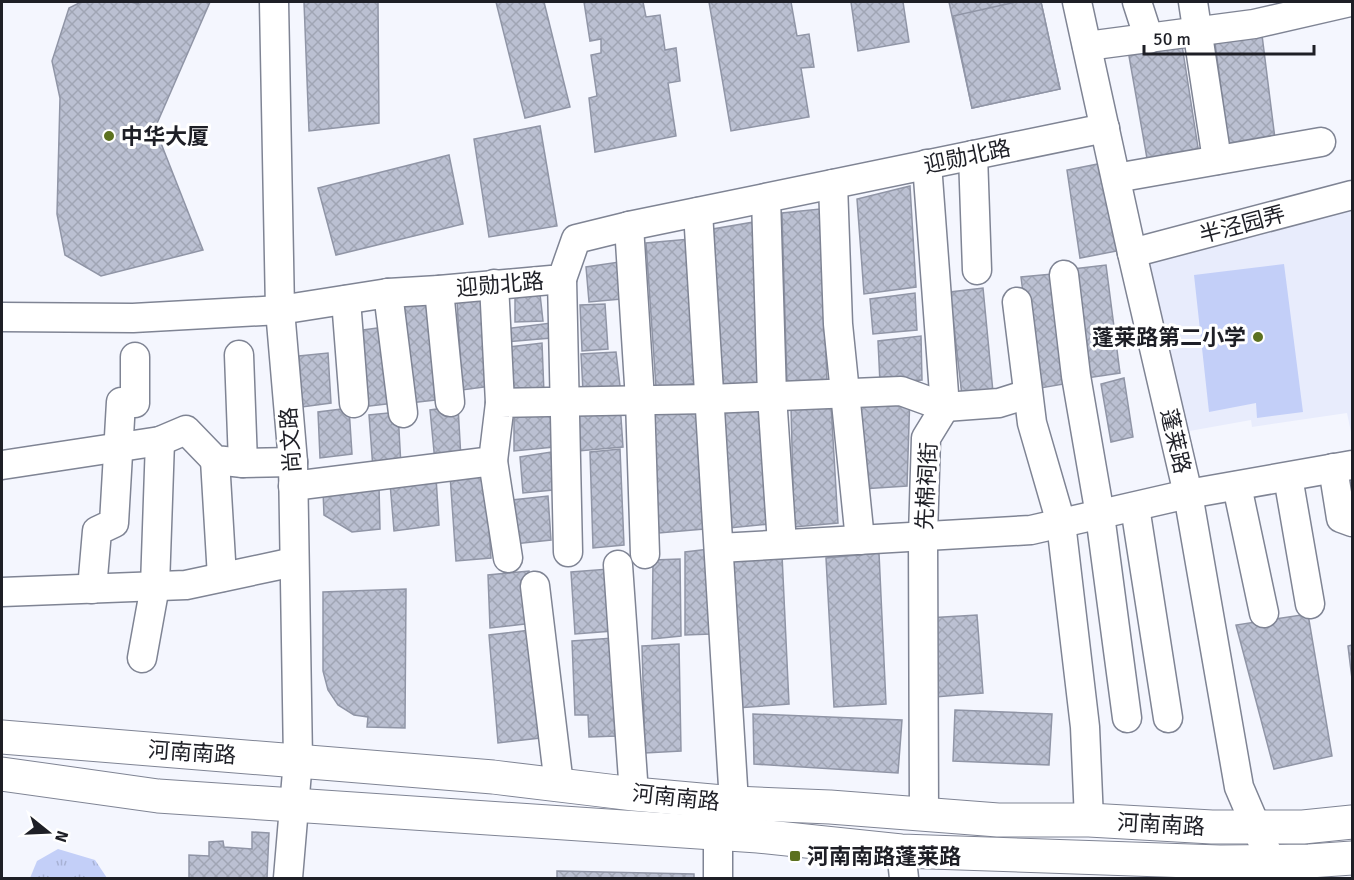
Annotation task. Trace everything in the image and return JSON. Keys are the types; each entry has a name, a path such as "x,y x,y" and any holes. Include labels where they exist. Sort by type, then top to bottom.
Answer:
{"main road":[{"name":"河南南路","path":"2,737 493,777 734,803 830,807 998,820 1089,820 1212,827 1303,827 1353,822"},
{"name":"河南南路","path":"2,774 158,796 758,837 902,865 976,855 1175,869 1274,870 1309,861 1353,858"}],"street":[{"name":"尚文路","path":"274,2 280,310 293,474 298,760 288,879"},
{"name":"蓬莱路","path":"1077,2 1188,494 1239,787 1274,870"},
{"path":"1137,2 1149,39"},
{"path":"1193,2 1217,160"},
{"path":"1087,46 1197,31 1252,13 1350,2"},
{"name":"迎勋北路","path":"2,317 134,318 280,310 388,293 562,279 576,239 629,226 1105,128"},
{"path":"1116,178 1321,142"},
{"path":"973,155 977,270"},
{"path":"927,164 945,407"},
{"path":"833,184 838,324 860,540"},
{"name":"半泾园弄","path":"1132,253 1353,195"},
{"path":"766,198 772,396 782,544"},
{"path":"698,212 734,803"},
{"path":"629,226 640,400 645,554"},
{"path":"1064,275 1076,376 1100,514 1126,718"},
{"path":"562,279 568,552"},
{"path":"494,284 500,403 493,461 508,558"},
{"path":"440,290 450,402"},
{"path":"388,293 403,413"},
{"path":"346,300 354,403"},
{"path":"1017,302 1032,423 1060,524 1085,727 1089,820"},
{"path":"239,355 243,464"},
{"path":"92,589 97,531 114,523 121,402 135,403 135,357"},
{"path":"500,403 710,399 901,391 945,407 999,403 1028,394"},
{"name":"先棉祠街","path":"924,814 923,536 926,438 945,407"},
{"path":"2,465 160,441 186,430 215,460 293,474 493,461"},
{"path":"142,658 155,586 160,441"},
{"path":"215,460 222,578"},
{"path":"719,548 1031,530 1188,494 1343,467 1341,518 1353,522"},
{"path":"1288,477 1310,604"},
{"path":"1237,486 1264,613"},
{"path":"1135,507 1168,718"},
{"path":"2,592 186,585 294,562"},
{"path":"618,565 634,794"},
{"path":"535,586 559,785"},
{"path":"718,835 718,879"}],"shaded area":[{"name":"蓬莱路第二小学","path":"1352,203 1352,437 1347,413 1252,427 1251,420 1184,432 1148,261"}],"green space":[{"path":"1284,264 1303,412 1257,418 1256,403 1209,412 1194,275"},
{"path":"58,849 95,860 107,878 30,878 37,861"}],"building":[{"name":"中华大厦","path":"81,2 138,4 139,2 210,2 155,128 203,250 101,276 65,255 57,214 60,98 52,61 69,8"},
{"path":"304,2 378,2 379,123 309,131"},
{"path":"496,2 544,2 570,107 525,118"},
{"path":"584,2 643,2 646,17 660,15 665,50 676,48 680,81 668,83 676,136 595,152 589,98 597,96 591,55 601,53 601,39 590,41"},
{"path":"709,2 791,2 797,36 809,34 814,67 801,68 809,117 731,131"},
{"path":"851,2 903,2 909,42 858,51"},
{"path":"949,2 1041,2 1060,89 972,108"},
{"path":"1016,2 1041,2 1060,89 972,108 953,16"},
{"path":"1262,35 1275,139 1229,148 1215,43"},
{"path":"1182,45 1199,154 1148,164 1129,56"},
{"path":"540,126 557,226 489,237 474,139"},
{"path":"449,155 463,224 336,255 318,188"},
{"path":"1103,163 1117,251 1080,258 1067,170"},
{"path":"910,186 916,287 864,294 857,199"},
{"path":"820,209 827,381 787,385 782,213"},
{"path":"754,222 763,383 723,384 713,229"},
{"path":"690,239 701,383 656,387 646,243"},
{"path":"619,262 621,299 589,302 586,267"},
{"path":"1106,265 1120,373 1087,378 1073,269"},
{"path":"1052,274 1064,384 1035,389 1021,277"},
{"path":"983,288 993,392 962,396 950,292"},
{"path":"915,293 917,330 873,334 870,299"},
{"path":"540,294 543,321 515,322 515,297"},
{"path":"486,297 491,386 462,390 457,301"},
{"path":"435,298 444,399 410,403 403,303"},
{"path":"605,304 608,349 582,351 580,305"},
{"path":"551,323 551,338 505,342 505,329"},
{"path":"384,327 394,403 362,407 356,331"},
{"path":"921,336 922,380 880,383 878,341"},
{"path":"542,343 544,393 513,397 509,347"},
{"path":"616,352 620,386 583,391 581,354"},
{"path":"328,353 331,403 302,407 299,356"},
{"path":"1124,378 1133,437 1111,442 1101,384"},
{"path":"910,394 907,486 862,489 858,401"},
{"path":"620,403 623,447 578,451 576,404"},
{"path":"831,405 838,523 794,527 791,407"},
{"path":"458,406 461,459 435,462 430,410"},
{"path":"552,406 554,447 514,451 514,410"},
{"path":"763,406 770,524 729,528 722,409"},
{"path":"349,408 352,454 320,458 318,412"},
{"path":"700,409 704,529 659,533 650,412"},
{"path":"398,412 401,466 373,469 369,415"},
{"path":"620,449 624,545 593,548 590,452"},
{"path":"551,452 553,490 523,493 520,457"},
{"path":"485,471 491,558 456,561 450,475"},
{"path":"436,477 439,525 394,531 390,483"},
{"path":"379,486 380,529 352,532 324,515 323,491"},
{"path":"548,496 551,540 514,544 512,500"},
{"path":"709,549 711,634 685,635 685,552"},
{"path":"879,553 886,704 834,707 826,558"},
{"path":"782,555 789,704 737,708 729,558"},
{"path":"680,559 681,636 652,639 653,560"},
{"path":"609,569 613,631 575,634 571,572"},
{"path":"529,571 533,623 490,628 488,575"},
{"path":"406,589 405,728 367,727 368,717 354,715 338,705 328,690 323,671 323,592"},
{"path":"1308,614 1332,756 1274,769 1236,625"},
{"path":"977,615 983,693 935,697 927,618"},
{"path":"530,630 540,738 498,743 489,635"},
{"path":"613,638 617,736 589,737 588,715 575,715 572,641"},
{"path":"679,644 681,751 645,753 642,646"},
{"path":"1352,645 1352,679 1348,646"},
{"path":"955,710 1052,714 1049,765 953,761"},
{"path":"753,714 902,720 898,773 754,764"},
{"path":"252,832 269,833 267,878 189,878 189,855 209,856 209,842 223,841 224,847 252,849"},
{"path":"557,871 694,874 694,878 557,878"}],"place":[{"name":"中华大厦","path":"109,136"},
{"name":"蓬莱路第二小学","path":"1258,337"},
{"name":"河南南路蓬莱路","path":"795,856"}]}
